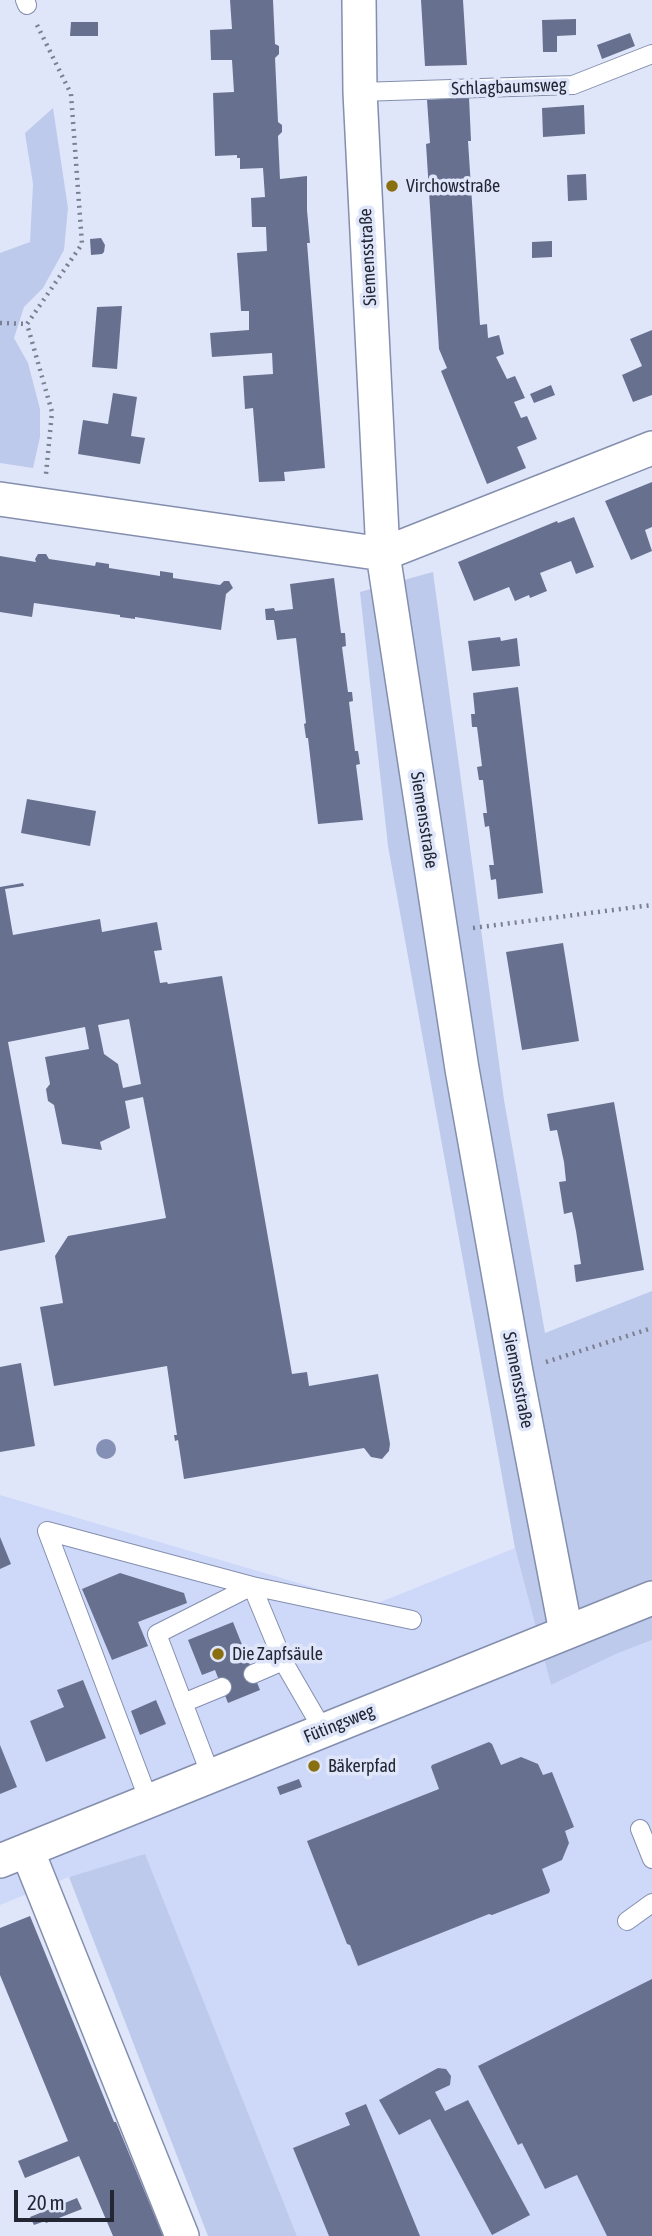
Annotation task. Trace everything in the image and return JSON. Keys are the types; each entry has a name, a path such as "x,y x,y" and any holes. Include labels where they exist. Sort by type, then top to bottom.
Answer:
{"street":[{"name":"Siemensstraße","path":"359,0 360,92 383,554 462,1069 566,1632"},
{"path":"0,499 383,554 652,448"},
{"name":"Fütingsweg","path":"183,2236 13,1856 652,1598"}],"lane":[{"name":"Schlagbaumsweg","path":"360,92 573,85 652,54"},
{"path":"149,1801 47,1531 252,1586 412,1620"},
{"path":"252,1586 283,1661 323,1730"},
{"path":"211,1776 158,1634 252,1586"},
{"path":"253,1674 283,1661"},
{"path":"183,1703 222,1687"},
{"path":"640,1829 652,1859"},
{"path":"627,1921 652,1903"}],"path":[{"path":"26,3 71,94 82,244 27,324"},
{"path":"0,323 27,324"},
{"path":"27,324 52,412 43,505"},
{"path":"441,932 652,905"},
{"path":"516,1372 652,1328"}],"shaded area":[{"path":"53,108 68,208 64,250 43,288 24,307 14,338 28,363 40,409 40,437 33,468 0,463 0,253 30,242 33,184 25,133"},
{"path":"433,572 504,1100 545,1333 652,1291 652,1640 551,1685 515,1548 388,846 360,592"},
{"path":"0,1495 373,1605 515,1548 551,1685 652,1640 652,2236 297,2236 145,1855 69,1877 0,1905"},
{"path":"145,1854 297,2236 208,2236 69,1877"}],"building":[{"path":"230,0 273,0 275,44 279,46 279,54 275,58 278,122 282,125 282,132 278,136 280,179 307,176 310,243 307,243 325,468 284,472 285,481 259,482 253,408 245,409 243,376 273,374 272,353 212,357 210,333 249,330 249,311 241,311 237,253 267,251 266,227 252,227 251,198 265,197 263,168 240,169 240,158 237,158 237,155 215,156 213,93 234,92 232,60 211,60 210,30 232,29"},
{"path":"421,0 463,0 467,65 425,66"},
{"path":"576,19 576,35 557,36 557,52 543,52 542,20"},
{"path":"71,22 98,22 98,36 70,36"},
{"path":"630,33 635,46 602,59 597,45"},
{"path":"469,97 471,141 468,141 480,325 487,324 488,338 499,335 504,354 496,357 507,379 515,376 525,398 514,402 521,418 527,416 537,439 517,447 526,468 487,484 441,371 447,368 439,349 426,144 430,143 427,100"},
{"path":"584,105 585,134 543,137 542,108"},
{"path":"586,174 587,200 568,201 567,175"},
{"path":"101,238 105,245 104,252 91,255 90,239"},
{"path":"552,241 552,257 532,258 532,242"},
{"path":"122,306 117,369 92,367 97,307"},
{"path":"652,330 652,395 633,402 622,375 642,366 630,339"},
{"path":"551,385 555,395 534,403 530,394"},
{"path":"113,393 137,397 131,436 145,438 140,464 78,454 83,420 108,424"},
{"path":"652,482 652,527 645,530 652,551 631,560 605,501"},
{"path":"574,517 594,567 576,574 571,561 540,573 547,591 530,598 529,595 515,601 509,587 474,601 458,562 557,521 558,523"},
{"path":"38,554 46,554 49,559 95,566 96,562 109,564 109,568 160,576 160,571 173,573 173,578 220,585 229,581 233,588 226,594 221,630 34,603 32,617 0,612 0,556 36,562"},
{"path":"334,578 341,633 345,633 346,646 342,647 348,692 352,692 353,701 349,702 355,751 358,751 360,764 356,765 363,820 318,824 304,724 296,638 277,640 274,620 266,620 265,609 293,609 290,584"},
{"path":"500,637 501,641 517,638 520,666 472,671 468,641"},
{"path":"518,687 543,893 498,899 496,879 491,880 489,865 494,865 489,826 485,827 483,813 487,813 483,780 479,780 477,767 482,766 477,727 472,727 471,714 475,714 473,693"},
{"path":"27,799 96,811 90,846 21,833"},
{"path":"23,883 24,886 5,889 13,935 100,919 102,932 157,922 162,950 154,951 160,983 222,976 292,1374 307,1372 309,1386 378,1374 390,1444 389,1451 382,1459 371,1457 364,1448 184,1479 178,1440 175,1441 174,1435 177,1435 167,1366 54,1386 40,1307 63,1303 55,1256 68,1236 166,1218 143,1097 125,1101 130,1128 100,1142 102,1150 62,1144 54,1105 48,1101 46,1089 50,1084 45,1057 89,1049 85,1027 8,1042 45,1242 0,1251 0,887","holes":["129,1019 141,1084 123,1088 118,1064 104,1054 98,1025"]},
{"path":"563,943 579,1041 522,1050 506,952"},
{"path":"614,1102 644,1270 576,1282 574,1265 581,1264 576,1231 572,1212 564,1214 559,1182 566,1181 564,1162 557,1130 550,1131 547,1114"},
{"path":"21,1363 35,1446 0,1452 0,1367"},
{"path":"0,1537 11,1564 0,1569"},
{"path":"120,1573 184,1593 187,1603 138,1622 148,1646 112,1660 82,1589"},
{"path":"233,1622 260,1690 228,1703 215,1670 202,1675 188,1640"},
{"path":"83,1680 106,1738 46,1762 30,1721 64,1707 57,1690"},
{"path":"156,1700 166,1724 140,1735 131,1711"},
{"path":"489,1742 501,1765 521,1757 538,1764 543,1775 552,1772 574,1827 565,1831 569,1843 562,1860 542,1869 549,1893 358,1966 307,1841 439,1789 432,1765"},
{"path":"0,1745 17,1787 0,1794"},
{"path":"299,1779 302,1787 280,1795 277,1787"},
{"path":"30,1916 163,2236 113,2236 79,2156 25,2178 18,2161 68,2141 0,1975 0,1928"},
{"path":"652,1979 652,2236 607,2236 577,2175 545,2189 522,2143 518,2145 478,2066"},
{"path":"438,2068 446,2069 451,2076 450,2085 435,2092 445,2111 468,2100 530,2215 492,2235 430,2119 399,2135 379,2100"},
{"path":"366,2104 420,2236 329,2236 293,2148 350,2125 345,2113"},
{"path":"77,2198 82,2209 34,2225 30,2217"}],"place":[{"name":"Virchowstraße","path":"392,186"},
{"name":"Die Zapfsäule","path":"218,1654"},
{"name":"Bäkerpfad","path":"314,1766"}]}
